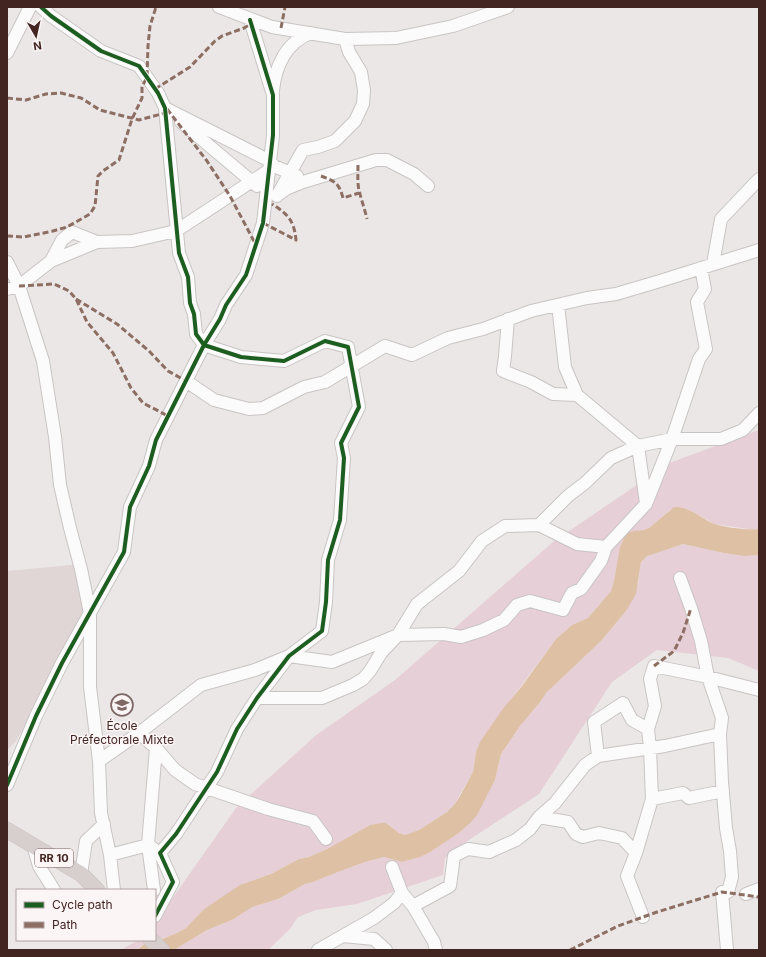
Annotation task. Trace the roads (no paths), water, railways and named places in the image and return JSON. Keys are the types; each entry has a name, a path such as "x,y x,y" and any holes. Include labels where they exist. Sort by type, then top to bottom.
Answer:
{"main road":[{"name":"RR 10","path":"7,830 81,874 96,889"},
{"path":"151,941 162,950"}],"street":[{"path":"7,53 30,7"},
{"path":"41,7 51,16 101,51 139,66 158,93 166,109 176,231 180,253 188,278 190,303 194,314 196,334 204,345 241,357 284,361 326,341 348,347 359,407 341,443 344,458 340,520 328,560 326,602 322,631 289,656 255,670 201,685 140,733 99,761"},
{"path":"219,7 250,20 272,27 345,39 396,38 453,26 508,7"},
{"path":"250,20 273,95"},
{"path":"272,199 270,166 273,135 274,80 284,54 294,42 311,33"},
{"path":"7,785 36,716 62,663 124,552 130,507 149,466 156,440 204,345 220,319 226,305 246,275 272,199 290,173 303,150 335,141 355,121 363,104 364,90 361,72 349,52 345,39"},
{"path":"166,109 270,166 274,166 309,180"},
{"path":"166,109 272,199"},
{"path":"272,199 286,189 309,180 376,160 387,160 414,174 428,186"},
{"path":"13,288 51,261 97,242 132,241 176,231 252,182 270,166"},
{"path":"713,264 721,220 759,180"},
{"path":"51,261 62,240 72,232 97,242"},
{"path":"186,381 214,400 249,409 263,408 304,387 325,382 385,346 412,355 448,338 508,320 531,311 587,298 616,294 660,282 759,250"},
{"path":"7,262 13,288 43,361 55,437 60,485 71,535 81,569 90,613 90,687 99,761 101,813 110,855 114,889"},
{"path":"289,656 332,662 398,635 444,634 461,637 483,630 504,620 517,605 530,601 563,610 572,594 581,589 601,561 606,547 646,504 672,439 699,359 706,349 697,302 705,288 701,268"},
{"path":"558,305 565,367 577,395 638,446 646,504"},
{"path":"508,320 503,371 531,382 553,394 577,395"},
{"path":"538,525 611,458 638,446 672,439 721,439 743,430 759,413"},
{"path":"257,698 322,698 353,685 366,675 381,653 398,635 417,604 459,571 482,541 505,526 538,525 577,544 606,547"},
{"path":"680,578 701,641 708,677 722,718 720,734 722,791 732,877 725,892 727,950"},
{"path":"160,853 176,834 217,772 237,729 257,698 289,656"},
{"path":"643,917 628,876 652,799 648,729 655,706 650,678 654,666 708,677 759,690"},
{"path":"598,756 594,722 623,703 632,720 648,729"},
{"path":"140,733 156,748 175,770 195,784 268,809 313,821 326,839"},
{"path":"412,906 450,886 454,856 468,849 489,852 516,840 530,829 539,817 555,803 585,765 598,756 650,748 720,734"},
{"path":"154,889 148,845 156,748"},
{"path":"652,799 683,793 689,798 722,791"},
{"path":"539,817 568,822 576,834 583,837 599,833 622,838 636,853"},
{"path":"81,874 86,841 104,824"},
{"path":"33,845 39,866 53,889"},
{"path":"110,855 148,845 160,853 173,882 156,914"},
{"path":"392,867 402,893 427,930 434,942 436,950"},
{"path":"746,894 759,889"},
{"path":"318,950 374,918 394,904 402,893"},
{"path":"343,936 374,940 386,950"}],"place":[{"name":"École Préfectorale Mixte","path":"122,705"}]}
